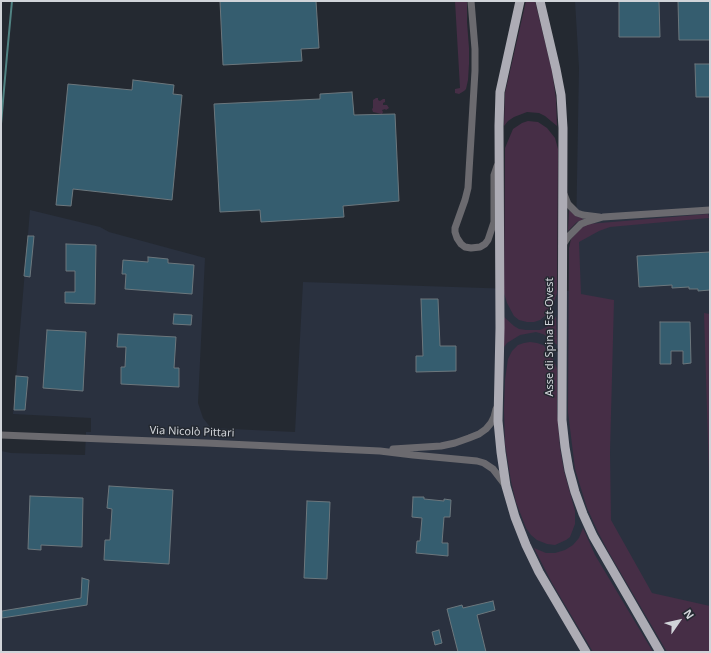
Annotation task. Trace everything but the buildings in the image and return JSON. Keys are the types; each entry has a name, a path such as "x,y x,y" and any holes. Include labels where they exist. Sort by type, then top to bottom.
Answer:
{"main road":[{"path":"520,1 500,92 499,437 506,486 515,517 526,545 539,572 586,652"},
{"name":"Asse di Spina Est-Ovest","path":"540,1 561,95 563,128 562,420 569,470 575,492 593,536 660,652"}],"street":[{"path":"471,1 475,49 475,71 468,188 455,228 457,238 465,247 480,247 488,240 494,222 494,175 499,154"},
{"path":"562,191 568,204 577,213 603,218"},
{"path":"562,246 575,229 586,222 603,218 710,210"},
{"path":"380,451 441,446 455,443 479,434 491,423 496,411 498,394"},
{"name":"Via Nicolò Pittari","path":"3,435 380,451"},
{"path":"380,451 484,463 493,469 506,486"}],"shaded area":[{"path":"455,1 467,1 469,48 468,80 466,89 459,94 455,93 455,89 460,88"},
{"path":"526,1 535,1 552,71 556,99 557,126 539,113 527,112 514,117 504,126 505,93"},
{"path":"575,1 710,1 710,652 1,652 1,451 11,453 85,455 86,432 91,432 91,418 13,414 30,210 100,227 109,232 205,258 198,403 203,418 211,428 295,432 303,282 575,291 579,68"},
{"path":"376,98 380,101 385,99 383,105 387,105 389,108 382,110 382,114 373,112 373,100"},
{"path":"528,121 538,122 547,128 555,138 558,149 557,293 551,309 540,320 534,322 519,320 514,316 507,303 504,293 505,148 513,129"},
{"path":"569,210 576,216 584,219 577,222 568,231"},
{"path":"708,214 709,218 610,227 579,242 581,294 614,300 610,452 611,520 652,593 710,606 710,652 667,652 598,532 587,508 575,469 568,412 569,248 571,239 581,228 588,224"},
{"path":"704,313 710,314 710,508"},
{"path":"556,316 557,345 550,338 536,332 520,335 507,343 504,347 504,317 519,329 540,330 547,327"},
{"path":"530,342 543,345 548,350 557,369 557,409 560,448 564,471 575,511 575,524 570,537 555,545 537,540 526,528 516,502 505,444 505,380 508,359 512,351 518,345"},
{"path":"583,528 595,555 653,652 593,652 552,583 534,548 546,553 555,553 565,550 573,545 579,538"}],"waterway":[{"path":"1,124 12,1"}]}
